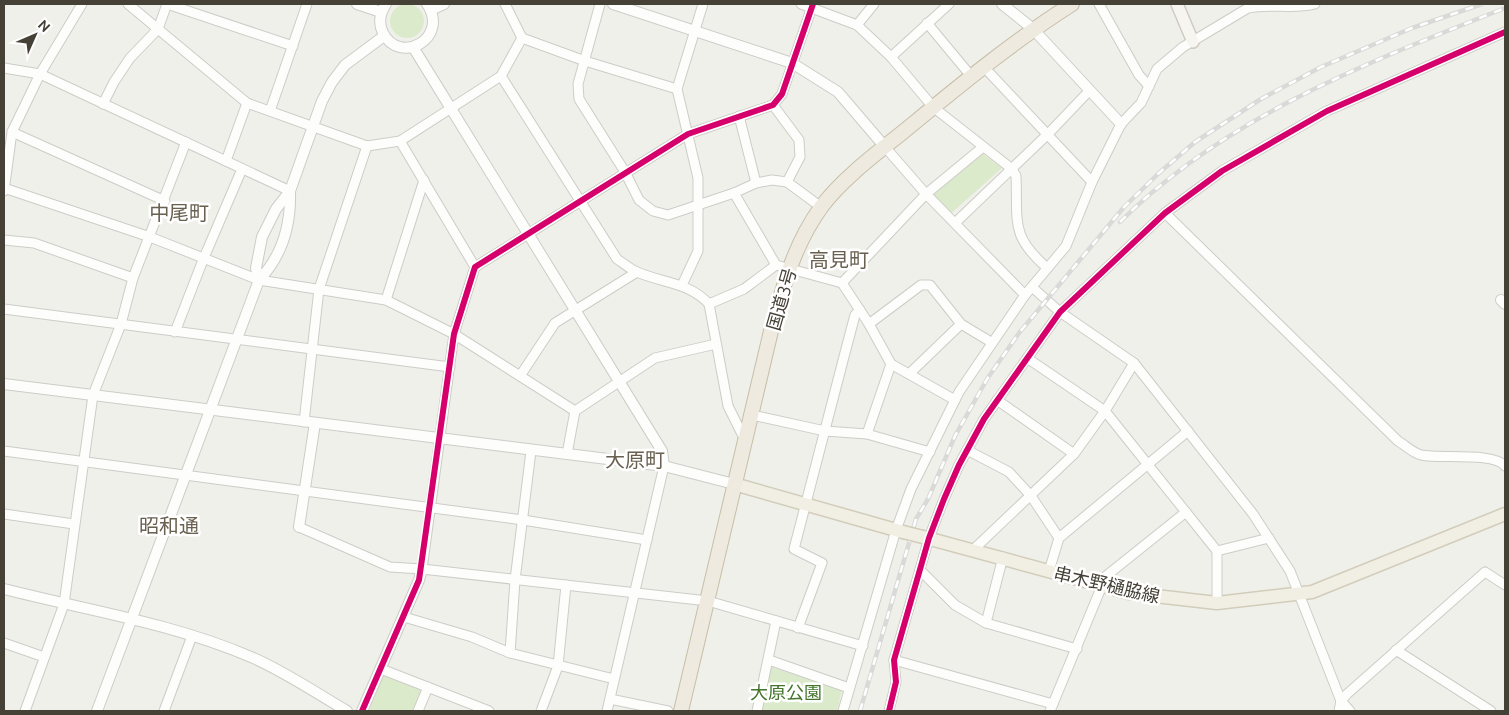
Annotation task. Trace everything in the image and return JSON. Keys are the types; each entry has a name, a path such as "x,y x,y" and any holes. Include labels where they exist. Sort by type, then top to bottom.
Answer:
{"highway":[{"name":"国道3号","path":"681,711 752,415 782,267 821,207 833,193 970,76 1072,4"}],"main road":[{"path":"1177,4 1193,42"},
{"name":"串木野樋脇線","path":"734,484 1129,593 1217,603 1312,592 1505,514"}],"street":[{"path":"82,4 40,74 12,132 4,189 150,237 203,260 259,280 386,300 454,334 575,411"},
{"path":"128,4 247,103 367,146 400,141 501,76 522,38"},
{"path":"103,104 114,82 130,58 158,29 166,4 293,46"},
{"path":"270,111 308,4"},
{"path":"356,4 383,8 381,29 384,36 394,45 413,47 428,36 432,28 429,7 444,4"},
{"path":"505,4 522,38 585,62 677,89"},
{"path":"600,4 578,84 579,99 625,172 639,200 653,211 668,215 734,193 756,183 772,180 787,182 821,207"},
{"path":"613,4 792,63 838,92 926,194 1025,295"},
{"path":"682,285 698,251 699,204 698,178 677,89 703,4"},
{"path":"857,25 874,4"},
{"path":"891,57 949,4"},
{"path":"1002,4 1034,29 1121,124"},
{"path":"1099,4 1139,75 1149,86"},
{"path":"843,711 900,531 911,489 955,400 991,342 1046,267 1066,246 1092,182 1121,124 1141,103 1157,69 1168,57 1248,8 1315,4"},
{"path":"362,711 404,617 422,569 454,334 475,266 688,134 773,105 782,94 808,5 857,25 891,57 934,107 1012,169 1016,176 1020,238 1028,251 1046,267"},
{"path":"927,24 970,76"},
{"path":"889,711 896,682 894,660 920,570 926,537 967,450 998,400 1060,312 1165,214 1222,171 1327,111 1505,32"},
{"path":"259,280 256,268 262,237 276,209 290,191 322,101 332,82 345,65 384,36"},
{"path":"413,47 662,451 664,466 607,711"},
{"path":"983,66 1092,182"},
{"path":"4,68 40,74 290,191"},
{"path":"501,76 616,259 636,272 682,285 702,296 709,304 714,319 716,344 728,406 745,440"},
{"path":"955,223 1048,134 1090,90"},
{"path":"226,161 247,103"},
{"path":"773,105 799,140 800,157 787,182"},
{"path":"739,116 756,183"},
{"path":"12,132 165,201"},
{"path":"400,141 475,266"},
{"path":"25,711 64,604 93,395 121,324 133,278 165,201 186,142"},
{"path":"304,422 319,289 367,146"},
{"path":"842,283 926,194 983,147"},
{"path":"175,332 242,169"},
{"path":"386,300 424,180"},
{"path":"97,711 130,619 212,410 236,339 259,280 270,269 288,231 291,210 290,191"},
{"path":"734,193 782,267 842,283 869,324 891,364 955,400"},
{"path":"1165,214 1398,441 1419,455 1444,458 1492,458 1505,466"},
{"path":"4,240 34,243 133,278"},
{"path":"709,304 744,289 782,267"},
{"path":"520,376 555,324 636,272"},
{"path":"869,324 921,285 930,284 961,324 991,342"},
{"path":"1032,288 1060,312 1134,363 1253,514 1290,571 1341,701 1350,711"},
{"path":"4,309 450,367"},
{"path":"798,628 822,563 794,549 855,315 860,310"},
{"path":"909,374 961,324"},
{"path":"567,454 575,411 662,354 716,344"},
{"path":"1027,358 1105,411 1217,551 1217,603"},
{"path":"974,549 1074,454 1105,411 1134,363"},
{"path":"867,434 891,364"},
{"path":"4,384 531,451 664,466 734,484"},
{"path":"998,400 1074,454"},
{"path":"752,415 826,431 867,434 930,452"},
{"path":"315,423 299,527 390,567 708,601 863,646"},
{"path":"1050,571 1059,538 1188,431"},
{"path":"967,450 1009,472 1030,496 1059,538"},
{"path":"4,451 523,520 646,540"},
{"path":"510,654 515,580 531,451"},
{"path":"894,660 1052,708 1104,586 1106,576 1186,512"},
{"path":"4,514 74,524"},
{"path":"1217,551 1269,538"},
{"path":"986,623 1002,557"},
{"path":"920,570 955,604 986,623 1077,649"},
{"path":"1339,711 1341,701 1485,572 1505,585"},
{"path":"541,711 558,666 566,585"},
{"path":"4,589 192,636 253,658 347,711"},
{"path":"404,617 472,637 510,654 614,679"},
{"path":"757,711 776,621"},
{"path":"174,711 164,709 192,636"},
{"path":"4,643 44,657"},
{"path":"1396,650 1491,711"},
{"path":"769,660 849,688"},
{"path":"381,668 489,711"},
{"path":"418,711 428,687"},
{"path":"610,699 668,711"}],"green space":[{"path":"407,4 414,5 419,9 423,14 423,28 419,33 414,37 407,38 400,37 395,33 391,28 390,21 391,14 395,9 400,5"},
{"path":"977,150 1002,168 948,216 930,199 935,185"},
{"name":"大原公園","path":"771,667 842,690 837,711 761,711"},
{"path":"387,675 420,688 422,692 415,711 369,711 383,676"}],"railway":[{"path":"860,711 916,519 928,499 955,436 987,379 1019,333 1124,207 1195,142 1261,99 1321,67 1412,28 1482,4"},
{"path":"1120,222 1161,185 1206,151 1301,95 1402,49 1505,8"}],"cycle path":[{"path":"362,711 419,580 454,334 475,267 688,134 773,105 782,94 813,4"},
{"path":"889,711 896,682 894,660 929,538 944,499 959,465 984,419 1060,312 1165,213 1222,171 1327,111 1505,32"}],"district":[{"name":"中尾町","path":"179,212"},
{"name":"高見町","path":"839,259"},
{"name":"大原町","path":"635,459"},
{"name":"昭和通","path":"169,525"}]}
